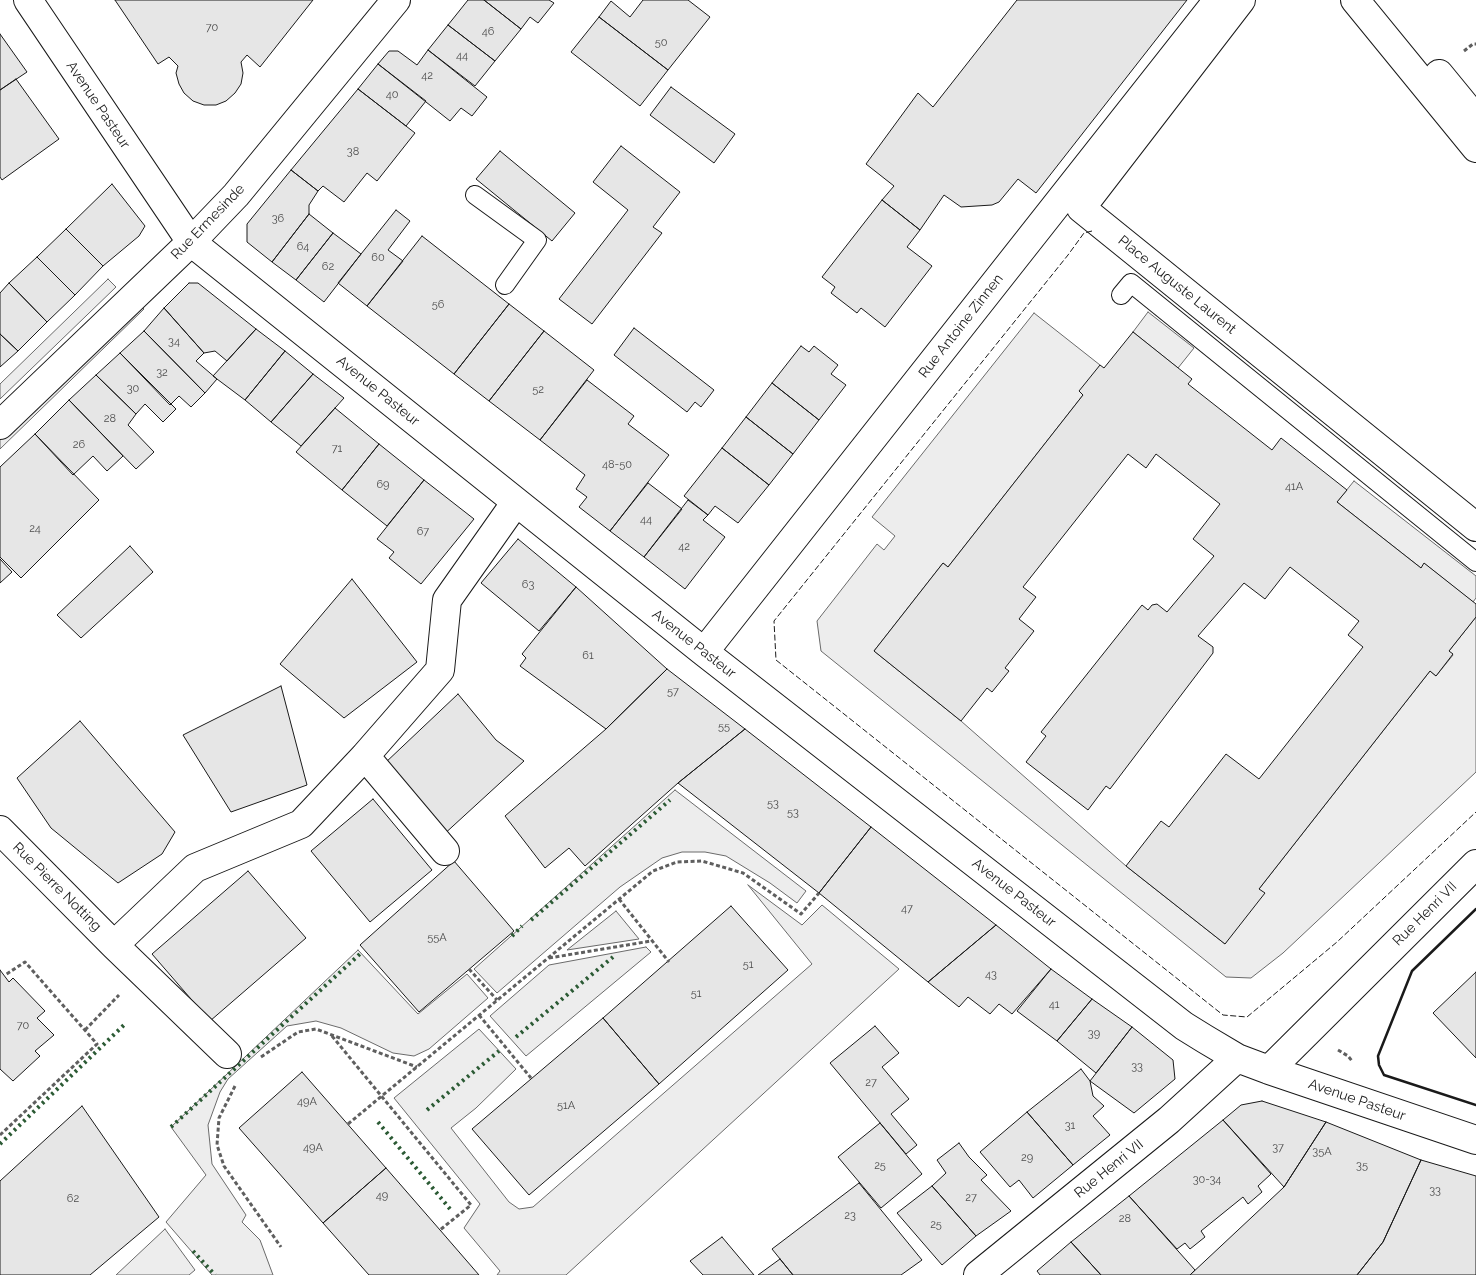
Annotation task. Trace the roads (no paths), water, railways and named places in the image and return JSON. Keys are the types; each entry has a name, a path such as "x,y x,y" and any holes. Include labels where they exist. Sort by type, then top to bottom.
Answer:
{"street":[{"name":"Avenue Pasteur","path":"28,0 191,242 704,652 1184,1026 1236,1058 1476,1140"},
{"name":"Rue Ermesinde","path":"0,425 191,242 236,195 396,0"},
{"name":"Rue Antoine Zinnen","path":"704,652 1218,0"},
{"name":"Place Auguste Laurent","path":"1241,0 1081,208 1476,527"},
{"path":"1354,0 1476,148"},
{"path":"1378,0 1476,119"},
{"path":"114,945 195,868 301,824 366,756 440,670 447,600 516,502"},
{"path":"366,756 445,851"},
{"name":"Rue Pierre Notting","path":"0,830 114,945 227,1054"},
{"name":"Rue Henri VII","path":"1269,1070 1476,864"},
{"name":"Rue Henri VII","path":"978,1275 1169,1120 1236,1058"}],"lane":[{"path":"475,195 537,240 505,285"},
{"path":"1121,295 1131,283 1476,562"}]}
